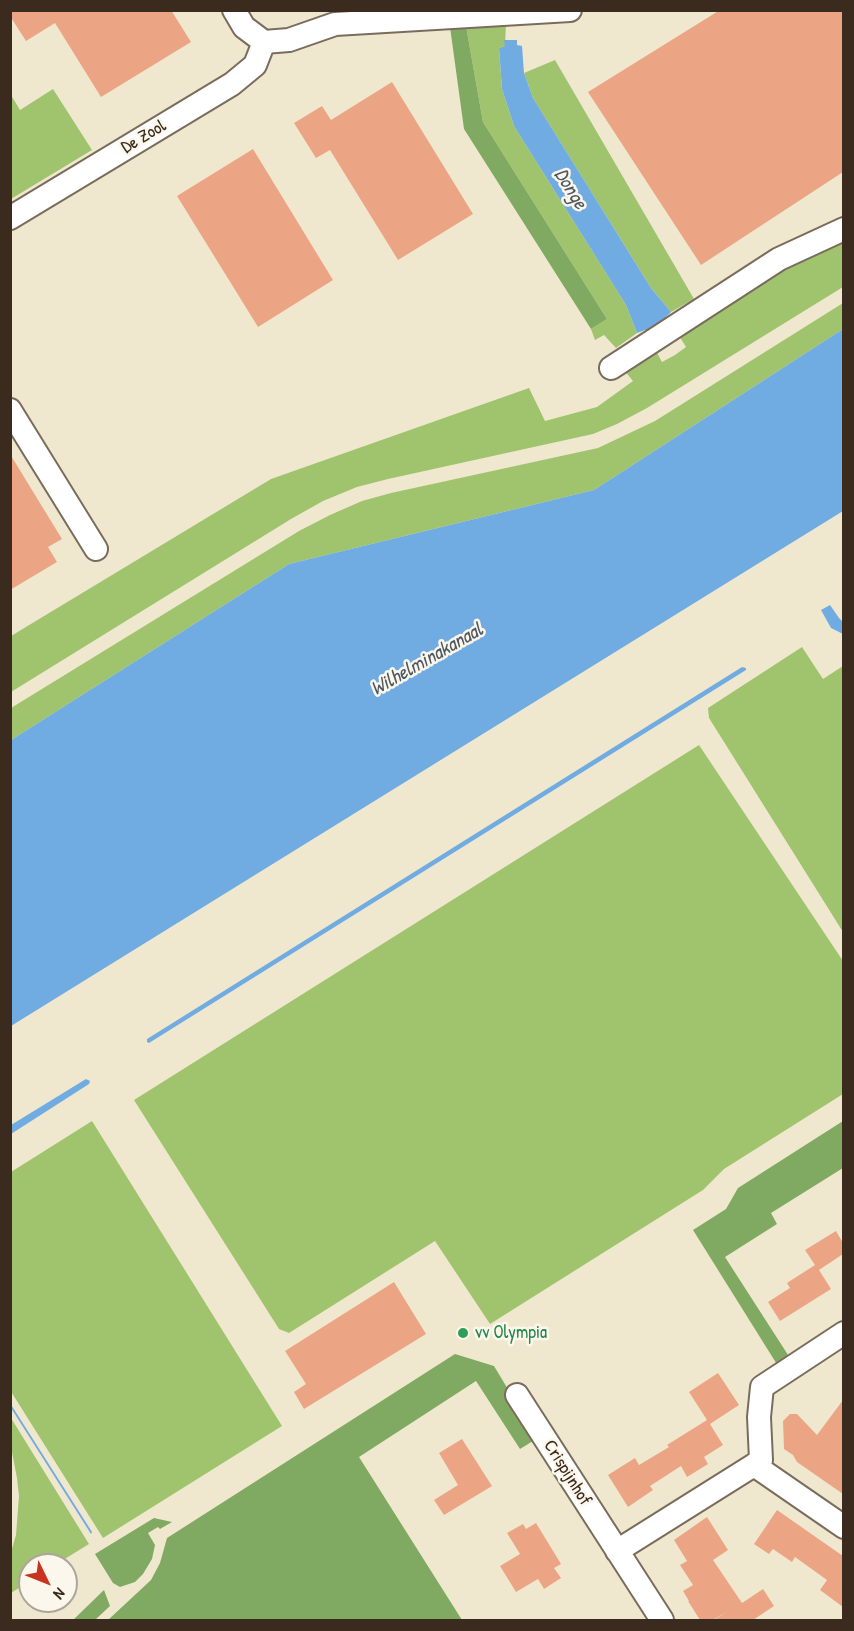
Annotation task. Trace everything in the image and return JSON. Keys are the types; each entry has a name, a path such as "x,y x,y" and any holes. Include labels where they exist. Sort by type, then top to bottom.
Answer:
{"street":[{"path":"234,10 244,27 264,42 289,40 336,24 570,10"},
{"name":"De Zool","path":"10,218 232,84 255,65 264,42"},
{"path":"611,368 779,259 843,229"},
{"path":"10,410 96,549"},
{"path":"617,1551 761,1460 759,1417 762,1387 843,1333"},
{"name":"Crispijnhof","path":"517,1395 662,1620"},
{"path":"754,1465 843,1527"}],"green space":[{"path":"506,23 505,46 499,48 502,89 514,126 626,305 637,333 616,348 604,335 595,340 591,329 607,319 483,122 466,26"},
{"path":"466,26 483,122 607,319 591,329 464,129 450,27"},
{"path":"555,60 694,299 671,312 651,288 533,98 524,73"},
{"path":"53,89 92,150 11,199 11,95 20,110"},
{"path":"843,235 843,287 647,408 593,434 388,479 357,487 323,501 11,692 11,636 271,479 529,388 545,421 597,407 633,381 624,370 655,349 662,362 675,355 686,347 678,334 801,258"},
{"path":"843,303 843,329 594,490 289,564 11,740 11,708 299,531 362,501 598,448 655,421"},
{"path":"802,647 823,679 843,666 843,932 709,718 708,708"},
{"path":"699,745 843,961 843,1094 724,1169 703,1190 490,1324 435,1241 289,1333 279,1329 134,1100"},
{"path":"92,1121 282,1426 103,1538 10,1390 11,1172"},
{"path":"843,1121 843,1168 771,1213 777,1224 725,1257 790,1358 778,1366 693,1230 726,1209 738,1188"},
{"path":"455,1354 494,1366 535,1434 533,1441 520,1449 476,1381 359,1457 462,1620 108,1620 151,1580 160,1563 167,1538"},
{"path":"11,1418 89,1544 74,1553 18,1553 18,1589 11,1593 11,1552 16,1535 19,1496 11,1447"},
{"path":"154,1518 172,1522 148,1533 155,1545 152,1559 135,1582 120,1587 113,1583 95,1554"},
{"path":"104,1590 110,1606 95,1620 73,1620"}],"water":[{"name":"Donge","path":"504,40 517,40 517,45 522,46 524,73 533,98 651,288 671,312 665,318 668,321 647,333 645,330 637,333 626,305 514,126 502,89 499,48 505,46"},
{"name":"Wilhelminakanaal","path":"843,329 843,511 11,1026 11,740 289,564 594,490"},
{"path":"830,605 843,622 843,634 831,628 821,610"},
{"path":"742,667 746,670 149,1043 147,1042 147,1039"},
{"path":"86,1079 90,1081 89,1084 11,1134 11,1125"},
{"path":"10,1403 92,1532 91,1534 11,1408"}],"building":[{"path":"10,10 171,10 191,42 101,97 55,23 26,41 10,16"},
{"path":"720,10 843,10 843,172 701,265 588,92"},
{"path":"392,82 473,214 398,260 330,150 316,158 294,123 322,106 331,120"},
{"path":"253,149 333,280 258,327 177,196"},
{"path":"10,454 62,539 48,547 57,562 10,590"},
{"path":"836,1231 843,1243 843,1254 819,1270 831,1289 780,1321 768,1302 790,1288 787,1283 815,1265 805,1250"},
{"path":"394,1282 426,1334 304,1409 294,1392 306,1384 285,1351"},
{"path":"718,1373 739,1405 710,1424 723,1445 704,1457 708,1464 687,1477 681,1466 650,1486 653,1490 628,1507 608,1475 635,1458 639,1465 707,1420 689,1392"},
{"path":"843,1400 843,1494 797,1462 793,1455 784,1449 783,1421 790,1414 797,1414 817,1435"},
{"path":"462,1439 492,1486 444,1515 434,1500 458,1485 439,1453"},
{"path":"777,1510 843,1556 843,1607 820,1590 827,1580 795,1557 792,1562 773,1549 769,1554 754,1544"},
{"path":"707,1517 728,1550 713,1560 742,1603 763,1589 774,1606 753,1620 714,1620 728,1611 713,1620 700,1620 683,1591 693,1585 680,1565 687,1561 674,1540"},
{"path":"536,1523 561,1564 554,1568 561,1578 544,1589 538,1579 516,1592 500,1566 520,1554 507,1533 523,1524 526,1529"}],"place":[{"name":"vv Olympia","path":"463,1333"}]}
